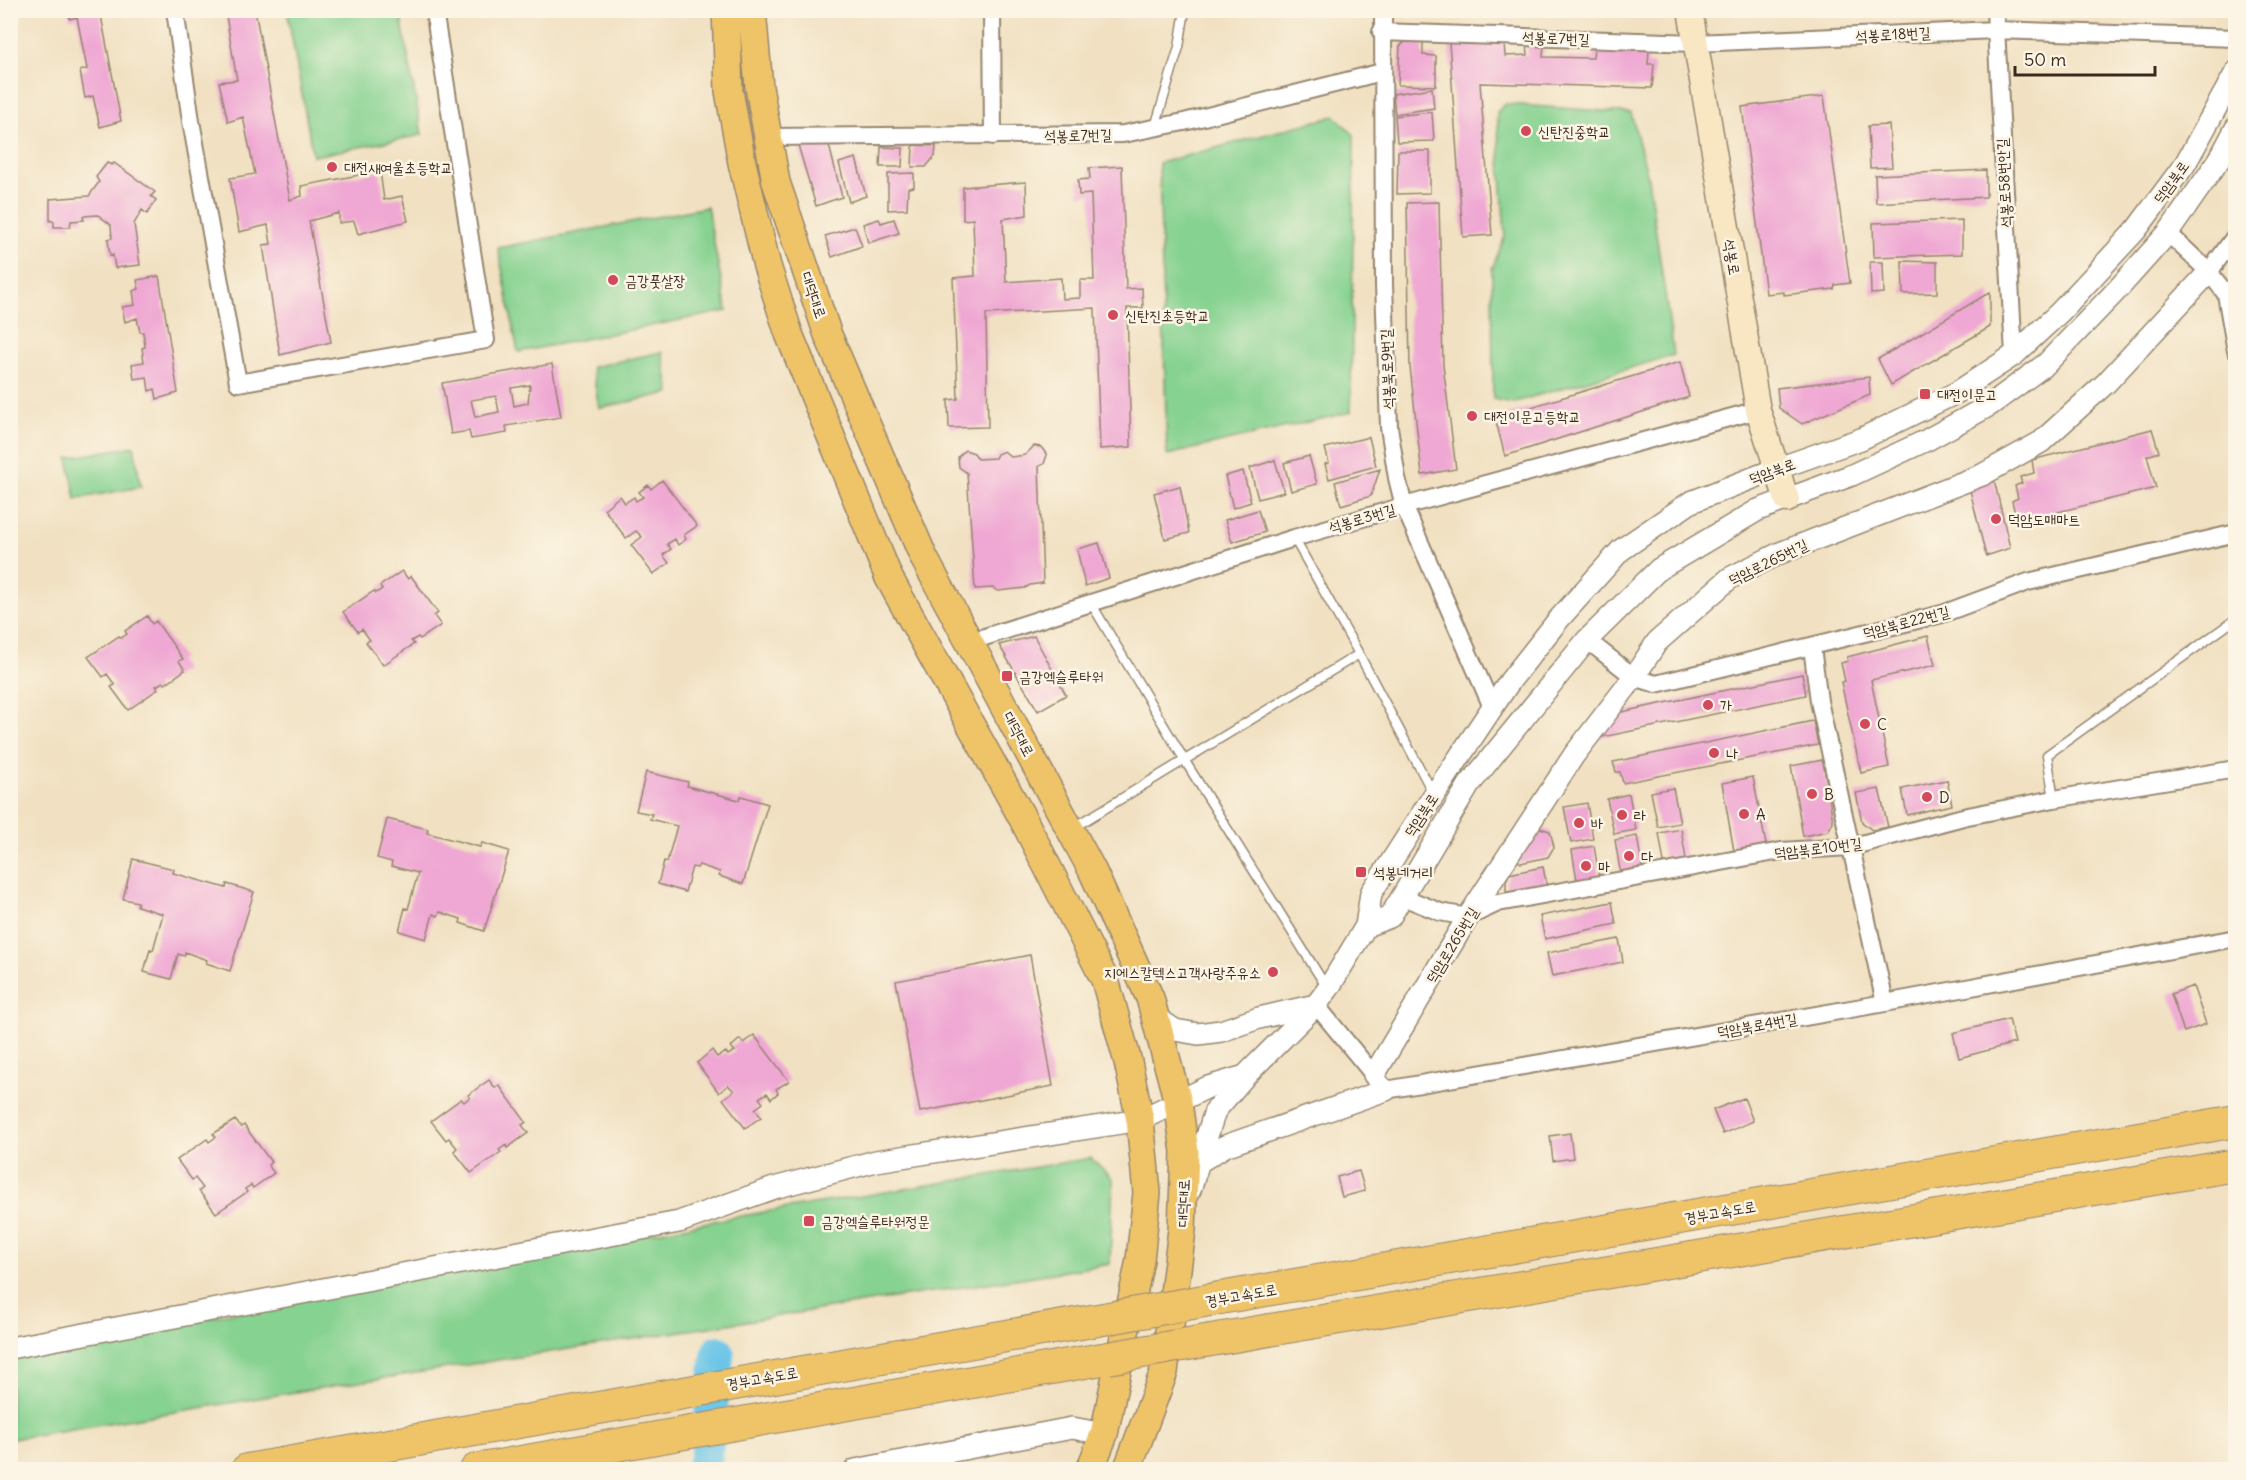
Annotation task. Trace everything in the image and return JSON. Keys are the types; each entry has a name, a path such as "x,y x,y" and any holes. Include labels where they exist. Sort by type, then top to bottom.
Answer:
{"highway":[{"name":"경부고속도로","path":"247,1470 669,1394 2235,1122"},
{"path":"476,1470 1211,1340 2235,1164"}],"main road":[{"path":"726,10 729,91 742,163 767,266 789,334 889,578 1023,819 1105,980 1128,1062 1140,1120 1147,1193 1140,1260 1104,1434 1090,1470"},
{"name":"대덕대로","path":"752,10 759,87 776,182 828,335 924,558 1092,870 1145,987 1178,1102 1185,1152 1183,1211 1164,1372 1127,1470"},
{"name":"석봉로","path":"1690,10 1758,410 1787,500"}],"street":[{"path":"175,10 191,121 238,383 486,340 434,10"},
{"path":"992,10 993,136"},
{"name":"석봉북로9번길","path":"1383,10 1384,284 1389,427 1404,506 1492,707"},
{"name":"석봉로58번안길","path":"1995,10 2014,355"},
{"name":"석봉로18번길","path":"1695,43 1996,30 2235,38"},
{"name":"석봉로7번길","path":"1382,32 1695,43"},
{"name":"석봉로7번길","path":"767,137 1123,134 1382,72"},
{"name":"덕암북로","path":"10,1348 679,1222 774,1188 876,1161 1140,1120 1208,1087 1245,1076 1322,997 1366,926 1371,893 1492,707 1559,619 1621,550 1691,502 1862,439 1956,393 2014,355 2060,312 2136,230 2185,164 2235,72"},
{"name":"덕암북로","path":"1366,926 1390,917 1468,785 1587,640 1659,569 1758,510 1852,475 1917,445 1990,405 2046,364 2168,233 2219,160 2235,128"},
{"path":"2168,233 2209,272 2226,294 2235,351"},
{"name":"덕암로265번길","path":"1380,1082 1467,917 1574,755 1634,677 1657,642 1730,578 1780,553 1982,475 2041,442 2106,383 2209,272 2235,235"},
{"name":"석봉로3번길","path":"969,642 1294,538 1758,410"},
{"name":"덕암북로22번길","path":"1587,640 1634,677 1656,684 1942,614 2028,582 2235,533"},
{"path":"1812,647 1819,701 1885,1003"},
{"name":"덕암북로10번길","path":"1467,917 1498,903 1780,851 1850,847 1963,817 2054,799 2235,769"},
{"path":"1403,897 1440,912 1467,917"},
{"name":"덕암북로4번길","path":"1380,1082 1885,1003 2235,938"},
{"path":"1155,1017 1175,1029 1198,1034 1221,1031 1322,997 1380,1082 1225,1146 1199,1162"},
{"path":"1183,1211 1215,1111 1245,1076"},
{"path":"855,1470 1072,1428 1104,1434"}],"lane":[{"path":"1155,128 1179,47 1185,10"},
{"path":"1294,538 1434,795"},
{"path":"1090,602 1185,760 1322,997"},
{"path":"2054,799 2047,755 2235,619"},
{"path":"1070,829 1359,654"}],"green space":[{"path":"287,11 400,11 422,135 313,156"},
{"path":"1505,104 1631,113 1648,178 1674,355 1512,403 1493,399 1492,269 1505,236 1497,112"},
{"path":"1335,116 1354,135 1351,412 1167,455 1159,163"},
{"name":"금강풋살장","path":"707,207 727,311 518,352 498,248"},
{"path":"662,352 670,393 599,408 592,367"},
{"path":"134,446 141,487 76,499 68,458"},
{"path":"1091,1158 1113,1179 1110,1264 11,1439 11,1355 735,1217"}],"building":[{"path":"68,10 100,10 121,121 100,127 93,96 85,98 80,71 87,69 77,17 70,19"},
{"path":"225,10 255,10 290,200 302,196 301,186 380,171 384,200 402,196 408,221 358,234 354,221 339,223 339,213 309,221 331,342 280,355 263,245 271,244 268,225 239,232 230,178 255,174 243,117 228,122 219,82 237,80"},
{"path":"1411,38 1423,38 1423,55 1436,56 1436,86 1398,85 1400,46"},
{"path":"1449,42 1504,42 1505,56 1528,55 1527,43 1544,43 1543,57 1593,58 1594,48 1649,49 1648,64 1654,64 1652,88 1480,83 1492,235 1463,237"},
{"path":"1432,88 1434,108 1395,114 1393,94"},
{"path":"1824,96 1850,283 1835,285 1834,289 1784,295 1784,292 1766,294 1742,107"},
{"path":"1432,112 1434,141 1397,142 1395,116"},
{"path":"1889,125 1892,167 1870,168 1868,126"},
{"path":"798,145 829,145 842,197 816,206"},
{"path":"913,145 936,146 935,156 926,167 912,167"},
{"path":"881,147 903,148 902,167 880,167"},
{"path":"1398,151 1430,151 1430,193 1397,194"},
{"path":"856,158 866,196 849,202 839,163"},
{"path":"107,163 112,165 114,163 155,192 151,196 156,200 147,214 142,210 134,224 140,265 115,268 113,255 110,256 108,239 112,238 111,225 98,215 83,216 84,220 71,221 70,227 54,227 54,221 50,221 50,199 89,196 99,182 96,177"},
{"path":"1122,166 1126,289 1142,288 1143,308 1127,308 1131,447 1100,449 1095,308 986,314 988,427 949,428 948,400 958,399 953,278 975,276 973,219 963,220 963,187 1026,182 1027,215 1003,219 1006,282 1061,278 1062,299 1080,298 1080,280 1094,280 1091,194 1079,195 1078,180 1090,179 1089,168"},
{"path":"1986,170 1986,197 1876,203 1875,175"},
{"path":"914,173 914,187 908,188 907,209 888,210 888,174"},
{"path":"1439,202 1443,365 1456,469 1422,475 1410,367 1407,203"},
{"path":"879,219 881,223 894,219 899,233 868,243 863,224"},
{"path":"1962,220 1962,254 1874,257 1873,223"},
{"path":"855,227 862,246 832,257 825,236"},
{"path":"1902,261 1937,262 1937,293 1903,294"},
{"path":"1870,262 1883,262 1884,293 1871,294"},
{"path":"159,276 178,393 157,399 155,389 149,391 147,377 134,379 132,364 144,362 143,332 140,332 137,318 125,322 122,307 135,305 133,291 139,289 137,280"},
{"path":"1990,292 1990,327 1891,385 1878,359"},
{"path":"1680,362 1689,397 1505,456 1495,418"},
{"path":"552,364 561,417 506,426 507,433 471,439 469,431 451,434 442,383","holes":["530,385 528,403 514,406 511,388","496,396 499,412 475,417 471,400"]},
{"path":"1869,377 1870,395 1802,424 1779,408 1777,388"},
{"path":"2152,429 2159,452 2147,456 2156,488 2017,522 2012,501 2018,498 2015,486 2022,483 2020,477 2034,473 2032,460"},
{"path":"1369,437 1376,466 1329,479 1325,464 1329,463 1325,448"},
{"path":"1034,446 1041,447 1047,455 1044,464 1039,466 1043,583 998,591 993,588 975,589 967,473 959,467 958,457 965,450 974,453 978,459 995,458 997,454 1004,451 1011,457 1025,455"},
{"path":"1309,456 1317,484 1291,491 1284,463"},
{"path":"1275,460 1284,492 1258,499 1250,468"},
{"path":"1380,469 1371,496 1341,505 1335,482"},
{"path":"1243,471 1251,502 1233,508 1225,476"},
{"path":"1993,475 2010,548 1986,556 1968,482"},
{"path":"662,480 697,526 684,535 686,539 678,545 675,539 667,544 671,549 663,555 669,563 653,574 631,545 642,537 636,531 626,538 604,509 620,496 625,503 634,497 636,501 643,497 639,492 648,485 651,489"},
{"path":"1180,486 1189,533 1165,539 1154,493"},
{"path":"1258,510 1265,532 1232,542 1225,520"},
{"path":"1099,543 1109,578 1085,586 1077,549"},
{"path":"402,571 408,579 411,576 438,613 434,616 441,625 420,639 418,637 411,641 414,644 383,665 366,642 370,640 362,629 358,632 343,612 374,591 376,593 382,589 380,586"},
{"path":"147,616 152,624 156,621 183,659 179,661 185,670 165,684 163,682 156,686 158,689 128,710 111,687 115,685 107,674 103,677 88,657 119,636 121,638 127,634 125,631"},
{"path":"1034,636 1066,695 1038,711 999,645"},
{"name":"C","path":"1928,636 1935,665 1871,680 1889,767 1861,773 1841,682 1845,681 1841,663 1848,661 1847,657"},
{"name":"가","path":"1802,674 1806,695 1598,738 1612,714"},
{"name":"나","path":"1813,721 1818,745 1623,783 1620,772 1616,772 1613,762"},
{"name":"B","path":"1823,760 1833,822 1828,831 1803,836 1791,766"},
{"path":"646,772 688,782 687,786 739,800 741,796 768,804 743,884 719,876 720,872 699,865 697,868 692,867 685,892 658,884 677,826 650,819 652,814 636,811"},
{"name":"A","path":"1753,777 1766,845 1734,851 1722,783"},
{"name":"D","path":"1947,780 1952,805 1907,815 1902,789"},
{"path":"1673,788 1680,823 1658,827 1651,792"},
{"path":"1879,789 1888,827 1872,830 1862,822 1856,793"},
{"name":"라","path":"1629,794 1636,830 1614,834 1607,799"},
{"name":"바","path":"1587,803 1593,839 1571,843 1564,807"},
{"path":"387,819 428,829 427,833 480,847 482,843 509,851 484,931 460,923 461,919 440,912 438,916 433,914 426,939 399,931 418,873 391,866 392,862 377,858"},
{"path":"1533,826 1550,831 1554,847 1548,857 1521,863 1514,858"},
{"path":"1681,829 1687,865 1665,869 1659,833"},
{"name":"다","path":"1637,836 1643,872 1621,876 1615,840"},
{"name":"마","path":"1594,846 1600,882 1578,886 1572,850"},
{"path":"133,859 174,869 173,873 226,888 227,884 254,892 230,971 206,963 207,960 185,952 184,956 178,954 171,979 144,972 163,914 137,906 138,902 123,899"},
{"path":"1543,867 1548,892 1509,896 1506,881 1509,874"},
{"path":"1612,902 1616,924 1545,939 1540,916"},
{"path":"1619,939 1623,962 1552,976 1547,953"},
{"path":"1030,955 1053,1086 920,1112 896,981"},
{"path":"2193,986 2206,1024 2184,1032 2171,994"},
{"path":"2009,1019 2015,1043 1959,1058 1953,1033"},
{"path":"754,1035 789,1081 776,1089 778,1093 771,1099 767,1093 759,1098 763,1103 755,1109 761,1117 745,1128 723,1099 734,1091 728,1085 719,1093 697,1063 712,1050 717,1057 726,1052 728,1055 735,1051 731,1047 740,1039 743,1043"},
{"path":"489,1080 495,1088 499,1085 526,1122 522,1125 528,1133 507,1148 506,1145 499,1150 501,1152 471,1173 454,1151 457,1148 449,1138 446,1140 431,1121 461,1099 464,1102 470,1097 468,1095"},
{"path":"1744,1098 1753,1121 1723,1134 1713,1110"},
{"path":"235,1120 241,1127 244,1125 271,1162 268,1165 274,1173 253,1188 251,1185 245,1189 247,1192 216,1213 199,1191 203,1188 195,1178 192,1180 177,1160 207,1139 209,1142 216,1137 213,1134"},
{"path":"1570,1133 1573,1158 1553,1161 1550,1136"},
{"path":"1359,1171 1365,1191 1342,1197 1337,1177"}],"waterway":[{"path":"702,1470 706,1458 718,1352"}],"place":[{"name":"신탄진중학교","path":"1526,131"},
{"name":"대전새여울초등학교","path":"332,167"},
{"name":"금강풋살장","path":"613,280"},
{"name":"신탄진초등학교","path":"1113,315"},
{"name":"대전이문고","path":"1925,394"},
{"name":"대전이문고등학교","path":"1472,416"},
{"name":"덕암도매마트","path":"1996,519"},
{"name":"금강엑슬루타워","path":"1007,676"},
{"name":"가","path":"1708,705"},
{"name":"C","path":"1865,724"},
{"name":"나","path":"1714,753"},
{"name":"B","path":"1812,794"},
{"name":"D","path":"1927,797"},
{"name":"A","path":"1744,814"},
{"name":"라","path":"1622,815"},
{"name":"바","path":"1579,823"},
{"name":"다","path":"1629,856"},
{"name":"마","path":"1586,866"},
{"name":"석봉네거리","path":"1361,872"},
{"name":"지에스칼텍스고객사랑주유소","path":"1273,972"},
{"name":"금강엑슬루타워정문","path":"809,1221"}]}
